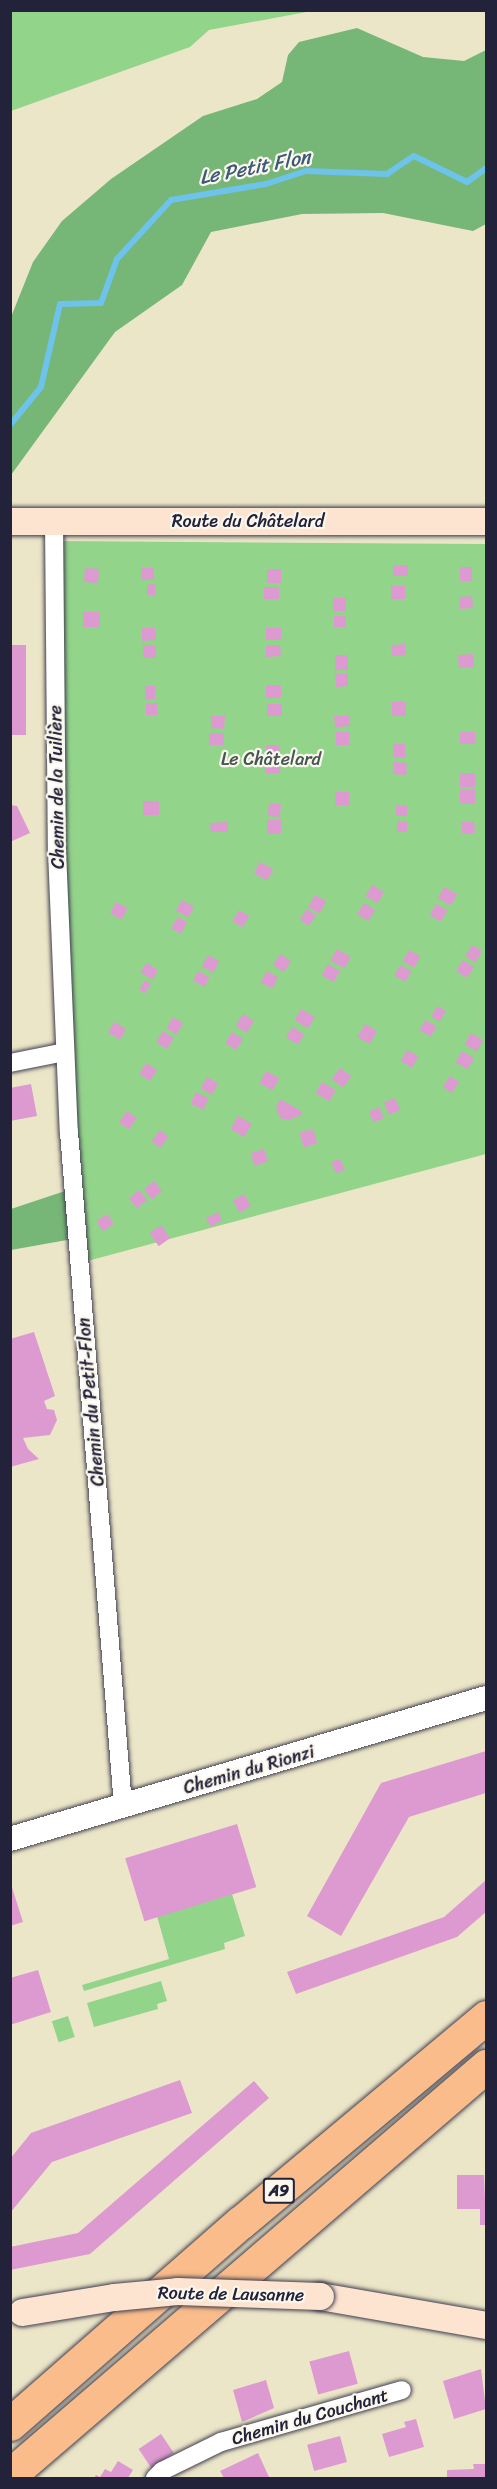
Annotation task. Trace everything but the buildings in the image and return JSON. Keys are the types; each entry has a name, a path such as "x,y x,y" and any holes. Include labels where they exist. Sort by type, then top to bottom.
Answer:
{"highway":[{"name":"A9","path":"10,2424 240,2223 486,2017"},
{"name":"A9","path":"10,2475 486,2066"}],"main road":[{"name":"Route du Châtelard","path":"10,521 486,521"},
{"name":"Route de Lausanne","path":"16,2314 104,2298 177,2291 320,2296 486,2325"}],"street":[{"name":"Chemin de la Tuilière","path":"54,521 57,851 65,1052"},
{"path":"10,1063 65,1052"},
{"name":"Chemin du Petit-Flon","path":"65,1052 123,1806"},
{"name":"Chemin du Rionzi","path":"10,1839 486,1698"},
{"name":"Chemin du Couchant","path":"155,2478 162,2471 221,2442 402,2390"}],"green space":[{"path":"10,11 312,11 209,30 190,47 11,111"},
{"path":"357,28 423,57 464,61 486,50 486,224 473,231 383,213 302,214 211,232 182,285 115,332 11,475 11,317 33,262 62,221 111,179 203,116 257,99 282,82 288,55 299,42"},
{"name":"Le Châtelard","path":"54,541 486,544 486,1154 80,1263"},
{"path":"74,1188 78,1238 11,1250 11,1209"},
{"path":"232,1894 245,1936 224,1943 225,1949 84,1991 82,1985 169,1959 157,1916"},
{"path":"161,1981 167,2001 157,2004 158,2009 94,2027 87,2003"},
{"path":"68,2016 75,2037 59,2042 52,2021"}],"waterway":[{"name":"Le Petit Flon","path":"10,425 41,387 60,304 101,303 117,259 171,200 266,184 306,171 387,174 414,156 467,182 486,168"}]}
